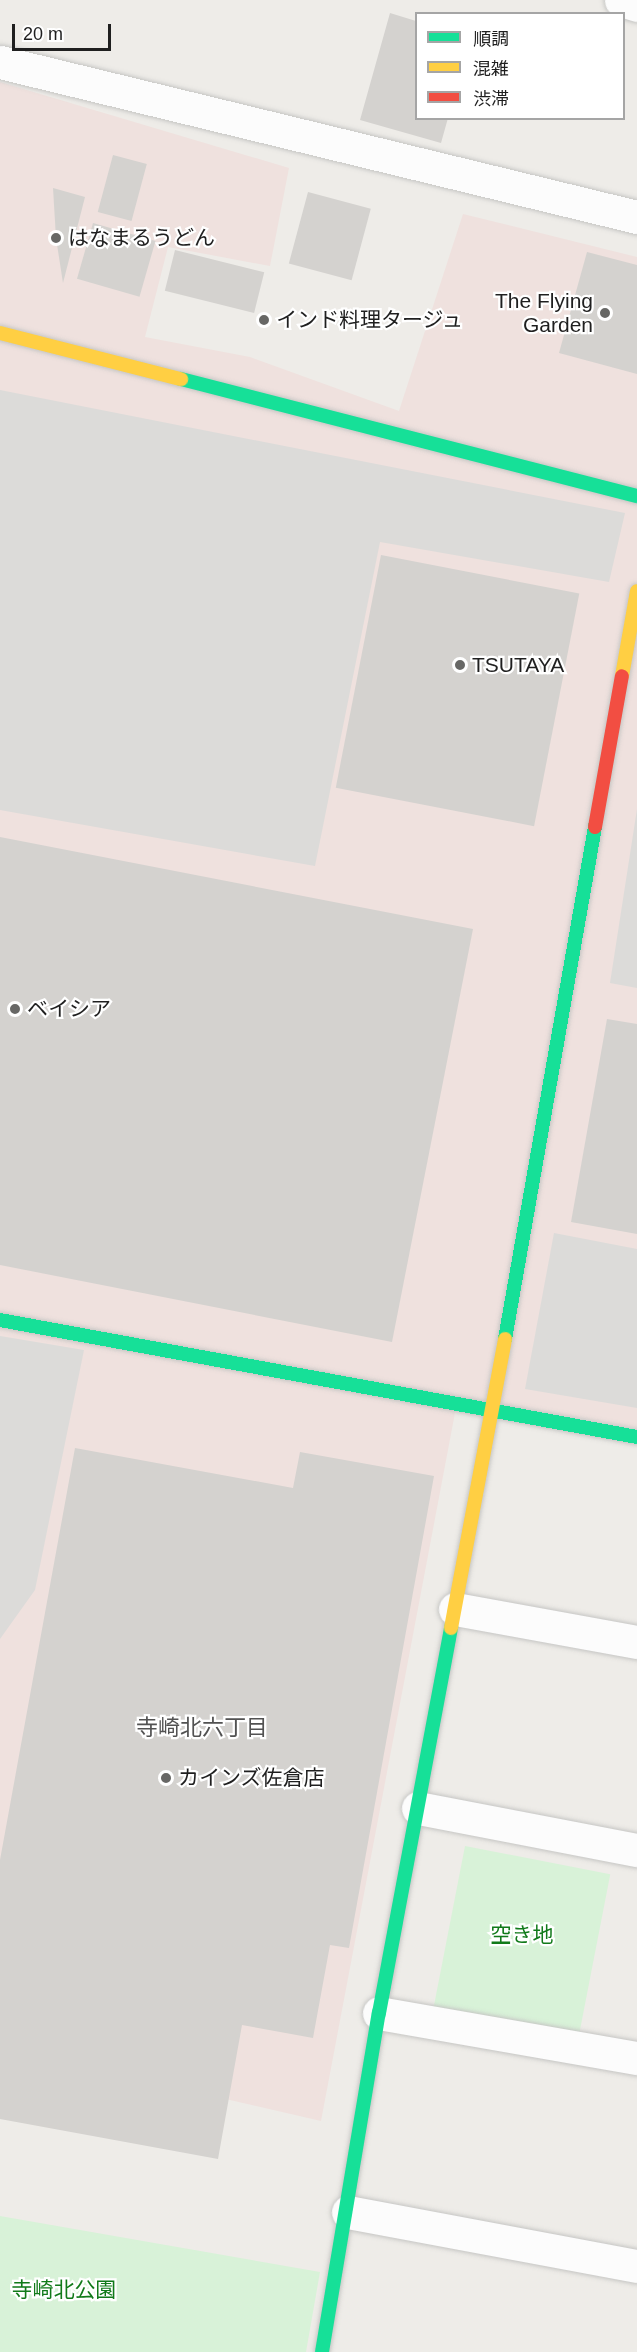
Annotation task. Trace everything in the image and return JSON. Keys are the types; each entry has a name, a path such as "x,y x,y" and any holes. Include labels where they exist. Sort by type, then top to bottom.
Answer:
{"street":[{"path":"621,0 637,5"},
{"path":"0,62 637,217"},
{"path":"0,333 637,496"},
{"path":"322,2352 348,2212 379,2013 492,1411 637,591"},
{"path":"0,1320 637,1437"},
{"path":"455,1609 637,1642"},
{"path":"418,1808 637,1850"},
{"path":"379,2013 637,2058"},
{"path":"348,2212 637,2266"}],"shaded area":[{"path":"0,82 289,168 270,266 168,247 145,337 250,357 399,411 463,214 637,257 637,1428 458,1397 321,2121 0,2047"},
{"path":"0,390 625,513 609,582 380,542 315,866 0,810"},
{"path":"637,809 637,988 610,983"},
{"path":"554,1233 637,1249 637,1408 525,1389"},
{"path":"0,1336 84,1350 35,1590 0,1639"}],"green space":[{"name":"空き地","path":"465,1846 610,1874 578,2042 432,2014"},
{"name":"寺崎北公園","path":"0,2216 320,2272 306,2352 0,2352"}],"building":[{"path":"390,13 415,21 415,120 447,120 441,143 360,120"},
{"path":"113,155 147,164 132,221 98,212"},
{"path":"53,188 85,197 63,283 56,238"},
{"path":"308,192 371,209 352,280 289,263"},
{"path":"93,223 155,241 139,297 77,279"},
{"path":"175,250 264,272 254,313 165,291"},
{"path":"587,252 637,265 637,374 559,353"},
{"path":"381,555 579,594 534,826 336,788"},
{"path":"0,837 473,929 392,1342 0,1265"},
{"path":"607,1019 637,1024 637,1234 571,1222"},
{"path":"75,1448 293,1488 300,1452 434,1476 349,1948 330,1945 313,2038 242,2025 218,2159 0,2119 0,1860"}],"traffic: fast":[{"path":"181,379 637,496"},
{"path":"505,1339 595,827"},
{"path":"0,1320 637,1437"},
{"path":"322,2352 379,2013 451,1628"}],"traffic: slow":[{"path":"0,333 181,379"},
{"path":"622,676 637,591"},
{"path":"451,1628 505,1339"}],"traffic: jam":[{"path":"595,827 622,676"}],"place":[{"name":"はなまるうどん","path":"56,238"},
{"name":"The Flying Garden","path":"605,313"},
{"name":"インド料理タージュ","path":"264,320"},
{"name":"TSUTAYA","path":"460,665"},
{"name":"ベイシア","path":"15,1009"},
{"name":"カインズ佐倉店","path":"166,1778"}],"district":[{"name":"寺崎北六丁目","path":"202,1728"}]}
